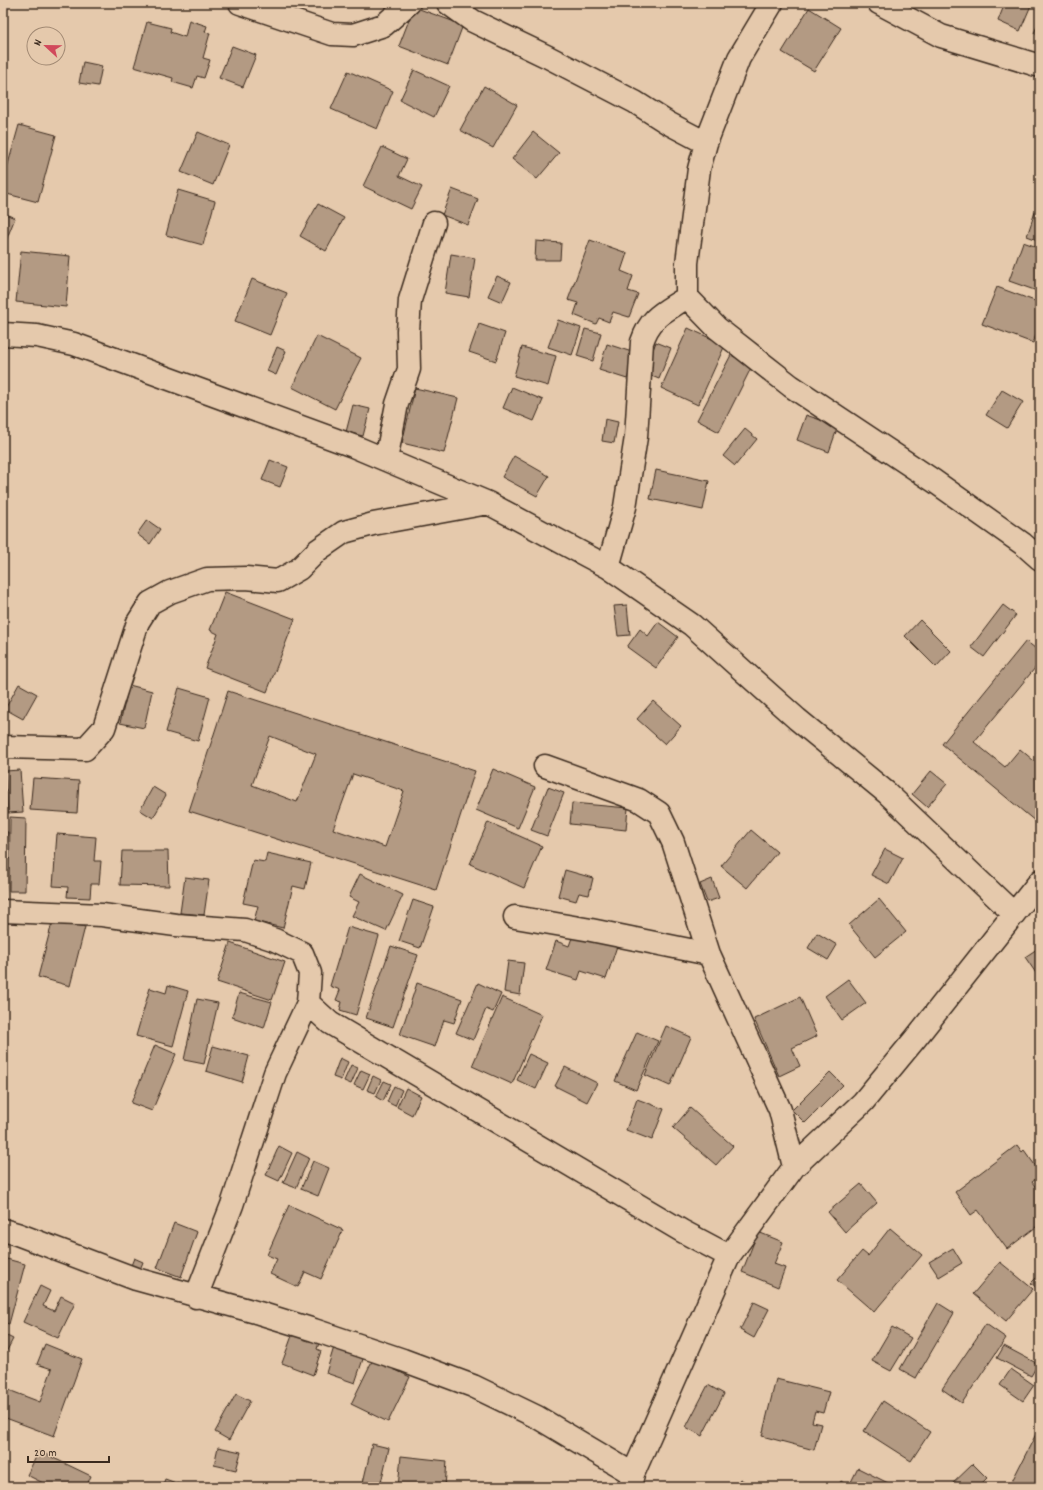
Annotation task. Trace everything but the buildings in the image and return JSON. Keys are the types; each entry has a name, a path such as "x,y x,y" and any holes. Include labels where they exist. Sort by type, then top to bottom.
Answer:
{"street":[{"path":"240,3 332,34 353,35 384,25 409,3"},
{"path":"448,3 473,21 548,56 635,102 668,123 706,143"},
{"path":"772,3 739,58 706,143 699,169 688,256 687,297 717,328 791,386 934,481 1023,544 1040,559"},
{"path":"879,3 941,36 1040,66"},
{"path":"386,460 398,404 409,369 408,331 410,300 434,223"},
{"path":"608,567 625,507 636,437 642,342 646,330 658,316 687,297"},
{"path":"3,334 37,336 74,344 353,446 488,503 608,567 692,626 797,719 887,793 1014,914"},
{"path":"3,747 85,748 104,728 138,622 150,603 170,592 207,579 246,578 278,581 299,569 318,550 344,532 373,524 488,503"},
{"path":"545,766 639,800 659,813 673,842 709,954 780,1110 794,1167"},
{"path":"3,1230 136,1279 314,1330 403,1360 473,1386 537,1417 632,1481 729,1256 794,1167 862,1102 915,1039 1040,881"},
{"path":"3,912 102,915 176,925 245,930 275,940 302,953 310,973 308,1003 275,1072 232,1205 196,1296"},
{"path":"515,917 591,930 709,954"},
{"path":"308,1003 330,1023 682,1231 729,1256"}]}
